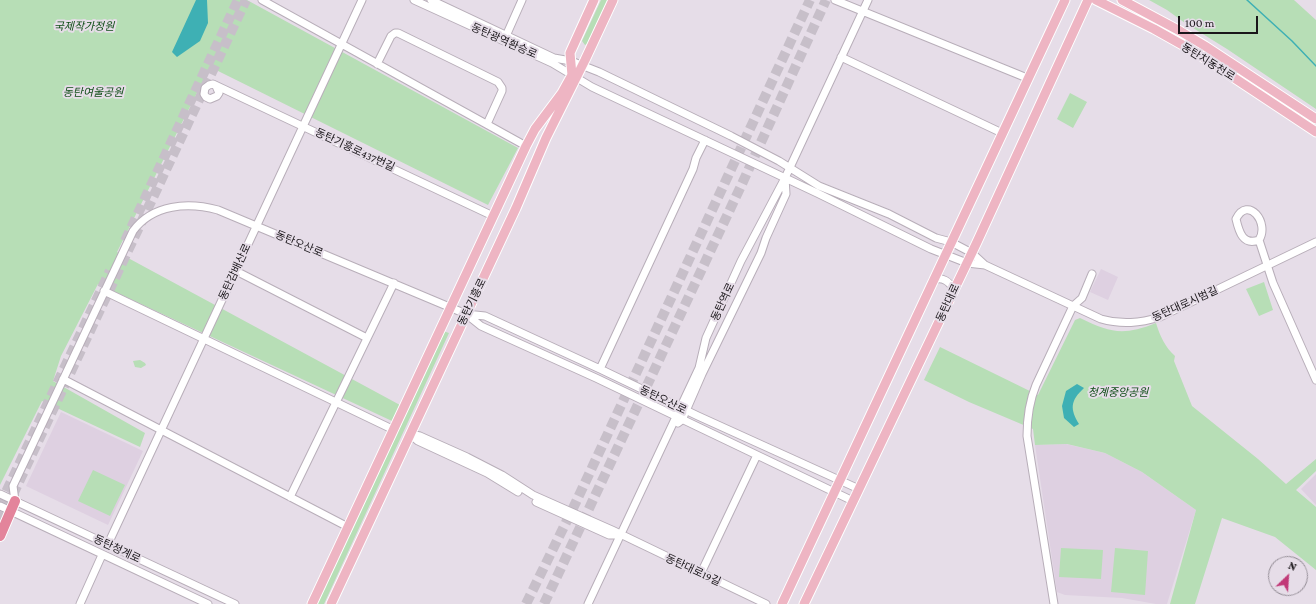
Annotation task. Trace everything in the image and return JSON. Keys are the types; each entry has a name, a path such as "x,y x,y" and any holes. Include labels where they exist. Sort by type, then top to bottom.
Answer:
{"highway":[{"path":"0,536 15,501"}],"main road":[{"path":"574,77 570,53 594,0"},
{"name":"동탄기흥로","path":"312,604 526,146 535,129 583,66 613,0"},
{"name":"동탄대로","path":"782,604 1064,0"},
{"name":"동탄대로","path":"804,604 972,253 1088,0"},
{"name":"동탄치동천로","path":"1096,0 1154,29 1194,52 1316,132"},
{"name":"동탄치동천로","path":"1122,0 1205,46 1316,119"},
{"path":"577,37 579,43 583,46 592,46"},
{"name":"동탄기흥로","path":"331,604 516,208 574,77"}],"street":[{"path":"258,0 262,0 526,146"},
{"name":"동탄감배산로","path":"108,544 362,0"},
{"name":"동탄광역환승로","path":"414,0 552,63 592,87 705,140"},
{"name":"동탄광역환승로","path":"431,0 554,58 571,61 599,72 731,136 790,168"},
{"path":"506,36 522,0"},
{"path":"835,0 1027,78"},
{"name":"동탄역로","path":"588,604 670,430 679,419 699,368 706,338 741,261 790,168 868,0"},
{"path":"378,64 391,36 398,33 498,82 502,88 502,91 487,124"},
{"path":"842,57 1002,133"},
{"name":"동탄기흥로437번길","path":"217,90 237,96 303,126 493,216"},
{"path":"600,369 705,140 802,186 818,189 890,214 936,238 951,242 972,253"},
{"path":"790,168 818,189"},
{"name":"동탄역로","path":"683,409 702,374 761,253 786,194 785,178"},
{"name":"동탄대로시범길","path":"818,189 931,249 967,263 985,266 1110,322 1129,324 1160,317 1316,242"},
{"name":"동탄오산로","path":"104,291 133,231 140,222 154,213 168,208 179,206 205,206 257,226 466,314 480,326 596,378 853,501"},
{"path":"1245,209 1252,210 1256,213 1263,229 1259,240 1249,242 1244,239 1236,219 1239,212 1245,209"},
{"path":"765,217 774,221"},
{"path":"1259,240 1273,283 1316,380"},
{"name":"동탄대로시범길","path":"972,253 985,266"},
{"path":"236,271 367,338"},
{"path":"1054,604 1028,445 1027,427 1032,394 1072,306 1082,298 1092,274"},
{"path":"933,280 938,278 944,280 950,283 954,289"},
{"path":"290,497 394,283"},
{"path":"15,501 13,486 104,291 394,430"},
{"name":"동탄오산로","path":"466,314 485,316 683,409 859,489"},
{"path":"63,379 348,527"},
{"name":"동탄대로19길","path":"410,434 418,441 487,473 519,492 556,511 609,535 621,535 766,604"},
{"path":"701,573 757,455"},
{"path":"807,480 813,477 815,471 814,468"},
{"path":"0,494 13,486"},
{"name":"동탄청계로","path":"0,494 235,604"},
{"path":"0,506 208,604"},
{"path":"80,604 102,555"}],"shaded area":[{"path":"1101,269 1118,277 1108,300 1090,292"},
{"path":"61,412 143,451 108,525 26,486"},
{"path":"1066,444 1105,453 1142,472 1196,510 1167,604 1156,604 1122,598 1065,595 1057,592 1035,445"},
{"path":"1316,474 1316,505 1301,489"}],"green space":[{"name":"동탄여울공원","path":"0,0 247,0 518,148 488,205 210,67 117,252 400,405 392,421 98,284 61,356 53,381 145,433 140,447 42,401 0,485"},
{"path":"601,0 608,0 589,43 585,45 582,41"},
{"path":"1149,0 1294,0 1316,20 1316,109 1227,49"},
{"path":"1070,93 1087,102 1073,128 1057,119"},
{"path":"1264,282 1273,310 1259,316 1246,289"},
{"name":"청계중앙공원","path":"1080,318 1100,327 1117,331 1135,330 1156,323 1163,341 1175,356 1174,361 1192,406 1258,459 1286,484 1316,459 1316,471 1296,490 1316,507 1316,570 1308,564 1308,556 1299,556 1275,537 1222,518 1195,604 1170,604 1196,510 1142,472 1105,453 1067,444 1035,445 1033,429 969,402 924,380 940,347 1038,395 1075,320"},
{"path":"443,331 449,333 324,604 317,604"},
{"path":"140,360 146,365 141,368 135,367 133,361"},
{"path":"93,470 125,485 110,516 78,501"},
{"path":"1061,548 1103,550 1101,579 1059,577"},
{"path":"1115,548 1148,551 1145,595 1111,592"}],"water":[{"path":"196,0 207,0 208,23 200,41 177,57 172,52"},
{"path":"1077,384 1084,388 1074,401 1074,414 1079,424 1074,427 1064,418 1062,406 1066,391"}],"waterway":[{"path":"1247,0 1292,41 1316,66"}],"tunnel":[{"path":"125,241 238,0"},
{"path":"0,522 246,0"},
{"path":"526,604 576,502 810,0"},
{"path":"544,604 741,186 826,0"},
{"path":"0,505 110,271"}],"park label":[{"name":"국제작가정원","path":"84,27"}]}
